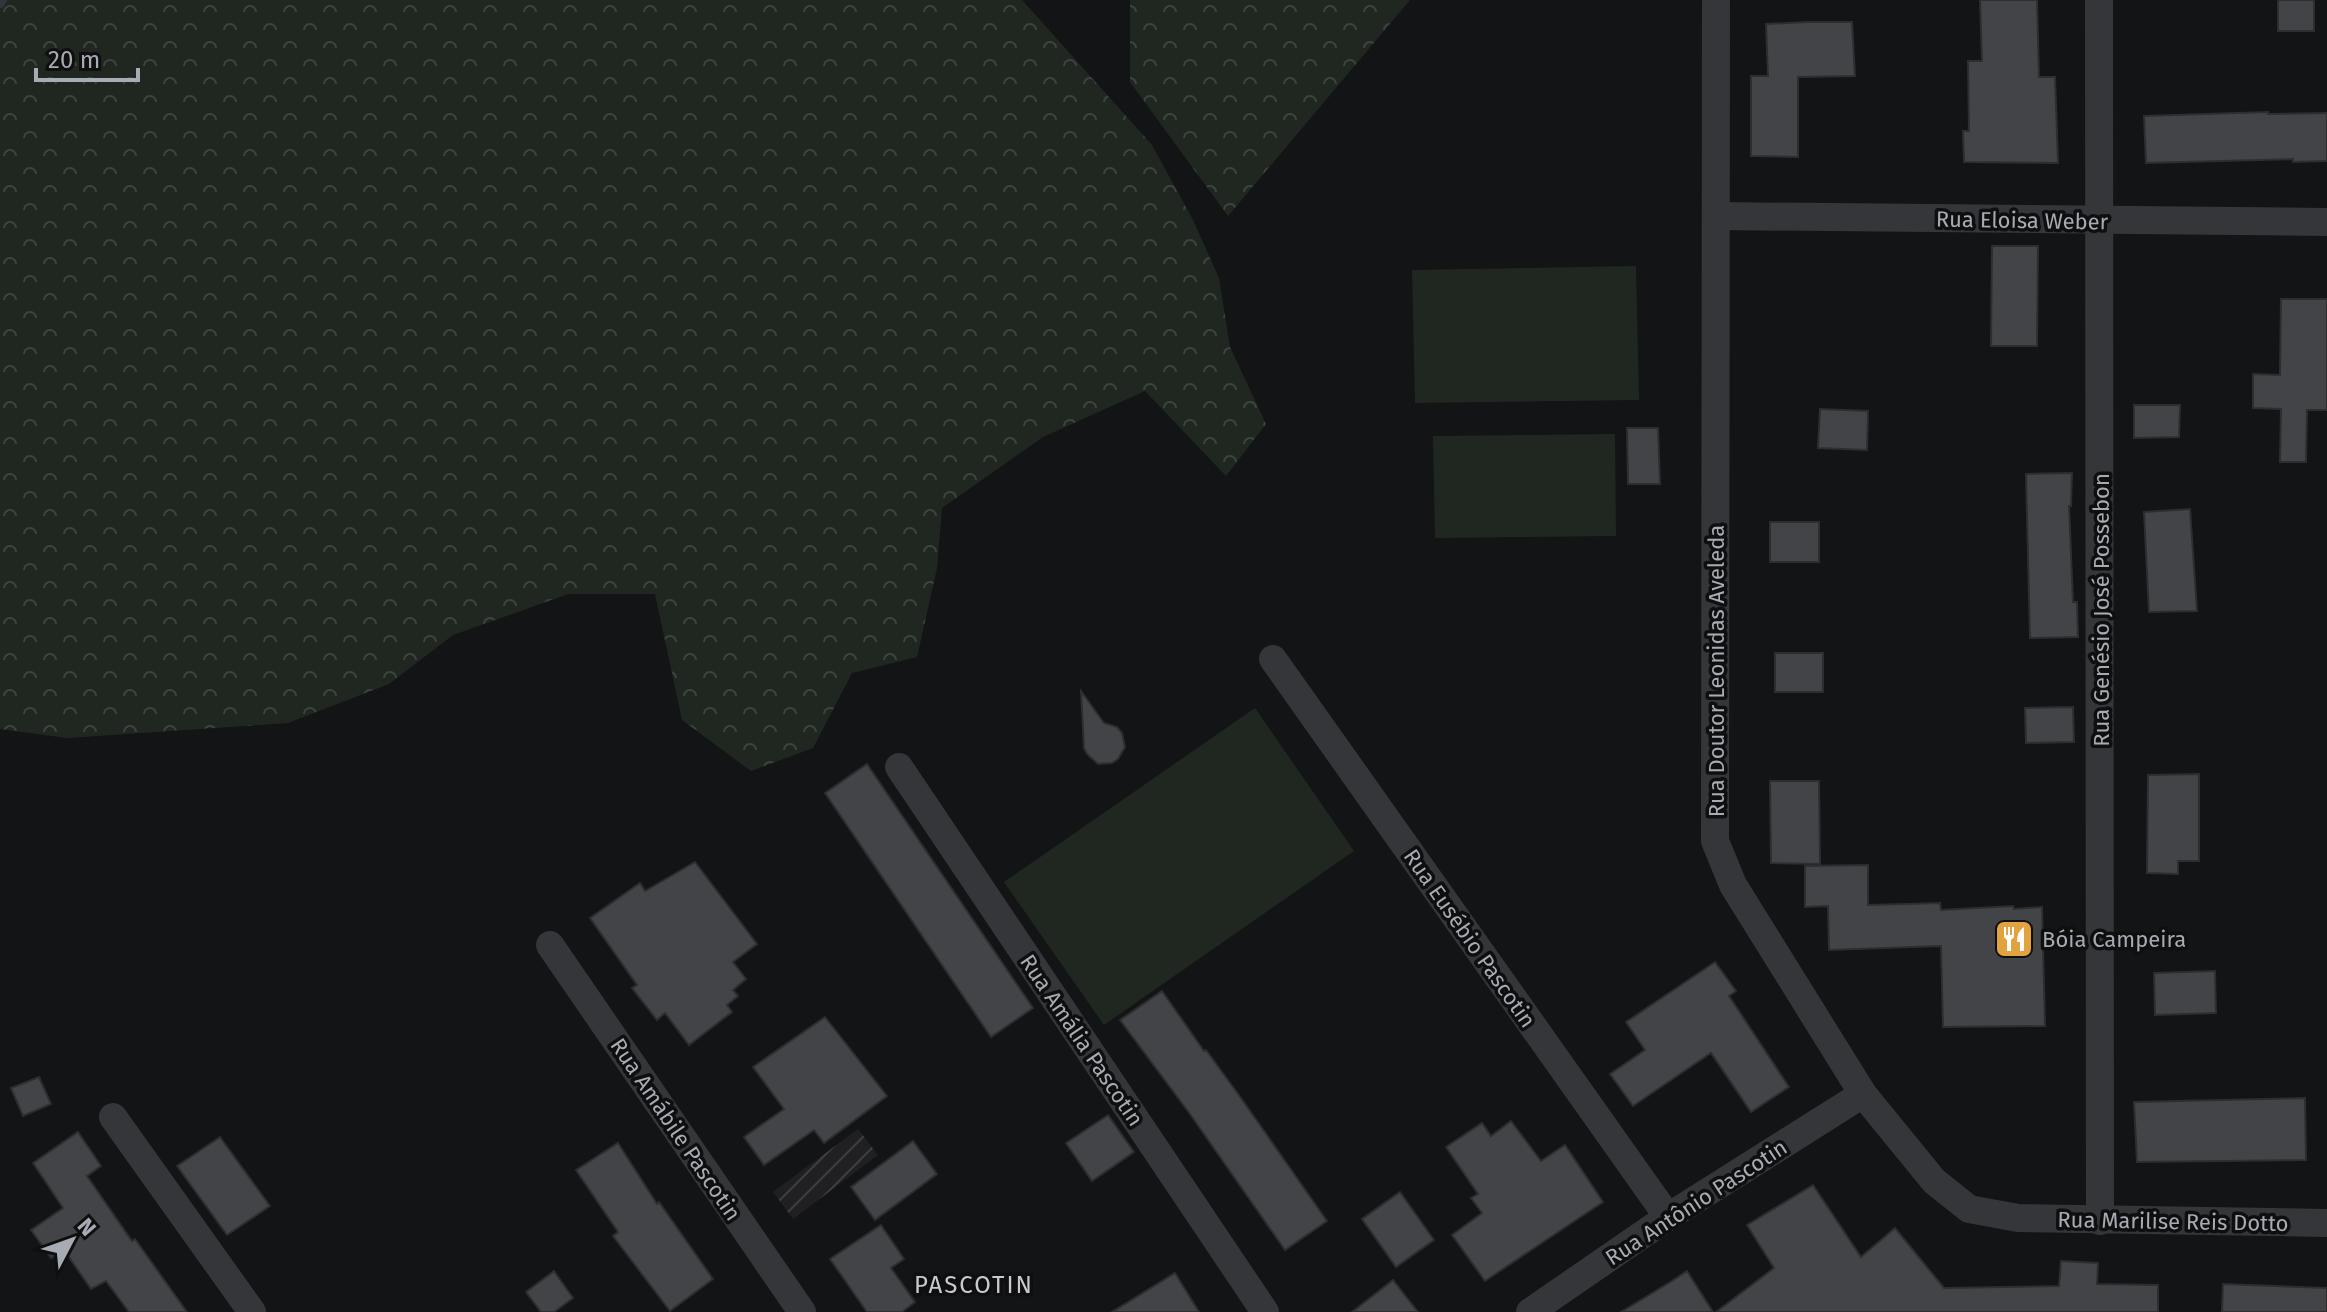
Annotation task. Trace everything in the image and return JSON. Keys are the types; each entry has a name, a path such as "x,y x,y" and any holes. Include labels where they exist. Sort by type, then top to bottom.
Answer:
{"street":[{"name":"Rua Doutor Leonidas Aveleda","path":"1716,0 1715,841 1733,885 1863,1094 1934,1181 1969,1209 2018,1218"},
{"name":"Rua Genésio José Possebon","path":"2099,0 2100,1221"},
{"name":"Rua Eloisa Weber","path":"1716,216 2327,222"},
{"name":"Rua Eusébio Pascotin","path":"1273,659 1668,1217"},
{"name":"Rua Amália Pascotin","path":"899,767 1265,1312"},
{"name":"Rua Amábile Pascotin","path":"550,945 802,1312"},
{"name":"Rua Antônio Pascotin","path":"1530,1312 1668,1217 1863,1094"},
{"path":"113,1117 252,1312"},
{"name":"Rua Marilise Reis Dotto","path":"2018,1218 2327,1223"}],"shaded area":[{"path":"858,1129 878,1155 793,1219 773,1192"}],"green space":[{"path":"0,0 1022,0 1152,145 1193,220 1219,278 1230,347 1266,424 1226,476 1145,391 1043,437 942,508 937,568 917,657 852,673 813,748 751,771 682,720 655,594 568,594 453,635 389,684 288,723 67,738 0,729"},
{"path":"1130,0 1410,0 1228,216 1130,82"},
{"path":"1636,266 1639,400 1415,403 1412,270"},
{"path":"1615,434 1616,536 1435,538 1433,436"},
{"path":"1255,708 1354,851 1104,1025 1004,882"}],"building":[{"path":"1980,0 2037,0 2039,77 2055,77 2058,163 1964,162 1963,131 1969,131 1968,61 1982,61"},
{"path":"2278,0 2314,0 2314,31 2278,31"},
{"path":"1852,22 1855,76 1798,77 1798,157 1751,156 1751,76 1768,76 1766,24"},
{"path":"2327,113 2327,161 2146,163 2144,116"},
{"path":"1992,246 2038,246 2037,346 1991,346"},
{"path":"2281,299 2327,299 2327,410 2307,410 2306,462 2280,462 2281,409 2253,408 2253,374 2280,375"},
{"path":"2134,405 2180,405 2179,437 2134,438"},
{"path":"1820,409 1868,411 1867,450 1818,448"},
{"path":"1627,428 1658,428 1660,484 1628,484"},
{"path":"2072,473 2069,506 2073,602 2077,602 2078,637 2030,638 2026,474"},
{"path":"2190,509 2197,611 2149,612 2144,512"},
{"path":"1770,522 1819,522 1819,562 1770,562"},
{"path":"1775,653 1823,653 1823,692 1775,692"},
{"path":"1081,691 1104,723 1117,727 1122,733 1125,747 1112,763 1098,764 1084,748"},
{"path":"2073,707 2074,742 2026,743 2025,708"},
{"path":"867,764 1033,1008 991,1037 825,793"},
{"path":"2199,774 2199,861 2178,861 2178,874 2147,873 2148,775"},
{"path":"1770,781 1819,781 1820,864 1771,863"},
{"path":"695,862 757,944 733,962 746,979 733,990 738,996 727,1005 732,1012 689,1045 665,1013 657,1020 632,988 637,985 590,918 640,883 645,891"},
{"path":"1868,865 1868,905 1940,903 1941,910 2042,907 2045,1026 1943,1027 1941,946 1829,950 1828,906 1805,907 1805,866"},
{"path":"1715,962 1736,991 1729,996 1789,1087 1751,1112 1711,1053 1633,1106 1610,1074 1645,1050 1626,1022"},
{"path":"2215,971 2216,1013 2155,1015 2154,973"},
{"path":"1162,991 1327,1221 1285,1250 1120,1020"},
{"path":"825,1017 887,1096 824,1143 814,1130 764,1165 744,1137 784,1109 753,1067"},
{"path":"39,1077 51,1104 23,1116 11,1088"},
{"path":"2305,1098 2306,1160 2137,1162 2134,1102"},
{"path":"1108,1115 1134,1152 1092,1181 1066,1143"},
{"path":"1511,1121 1541,1161 1565,1145 1603,1202 1485,1281 1452,1235 1482,1213 1471,1198 1478,1194 1446,1147 1482,1123 1491,1136"},
{"path":"78,1132 101,1166 87,1176 187,1312 129,1312 106,1281 91,1289 64,1250 51,1258 31,1230 63,1208 33,1163"},
{"path":"220,1137 270,1206 227,1235 177,1166"},
{"path":"913,1141 937,1174 875,1220 851,1187"},
{"path":"618,1143 657,1204 659,1202 713,1279 670,1311 613,1236 618,1232 576,1170"},
{"path":"1813,1185 1861,1257 1895,1228 1944,1288 2059,1286 2061,1261 2098,1263 2097,1284 2158,1285 2158,1312 1716,1312 1774,1268 1747,1225"},
{"path":"1400,1192 1434,1240 1396,1267 1362,1219"},
{"path":"881,1225 904,1259 891,1268 915,1302 902,1312 867,1312 830,1259"},
{"path":"554,1271 573,1298 554,1312 541,1312 526,1292"},
{"path":"1687,1271 1713,1312 1621,1312 1672,1281"},
{"path":"1175,1273 1199,1312 1112,1312"},
{"path":"1393,1280 1418,1312 1352,1312"},
{"path":"2223,1284 2327,1288 2327,1312 2222,1312"}],"place":[{"name":"Bóia Campeira","path":"2014,939"}],"district":[{"name":"PASCOTIN","path":"974,1285"}]}
